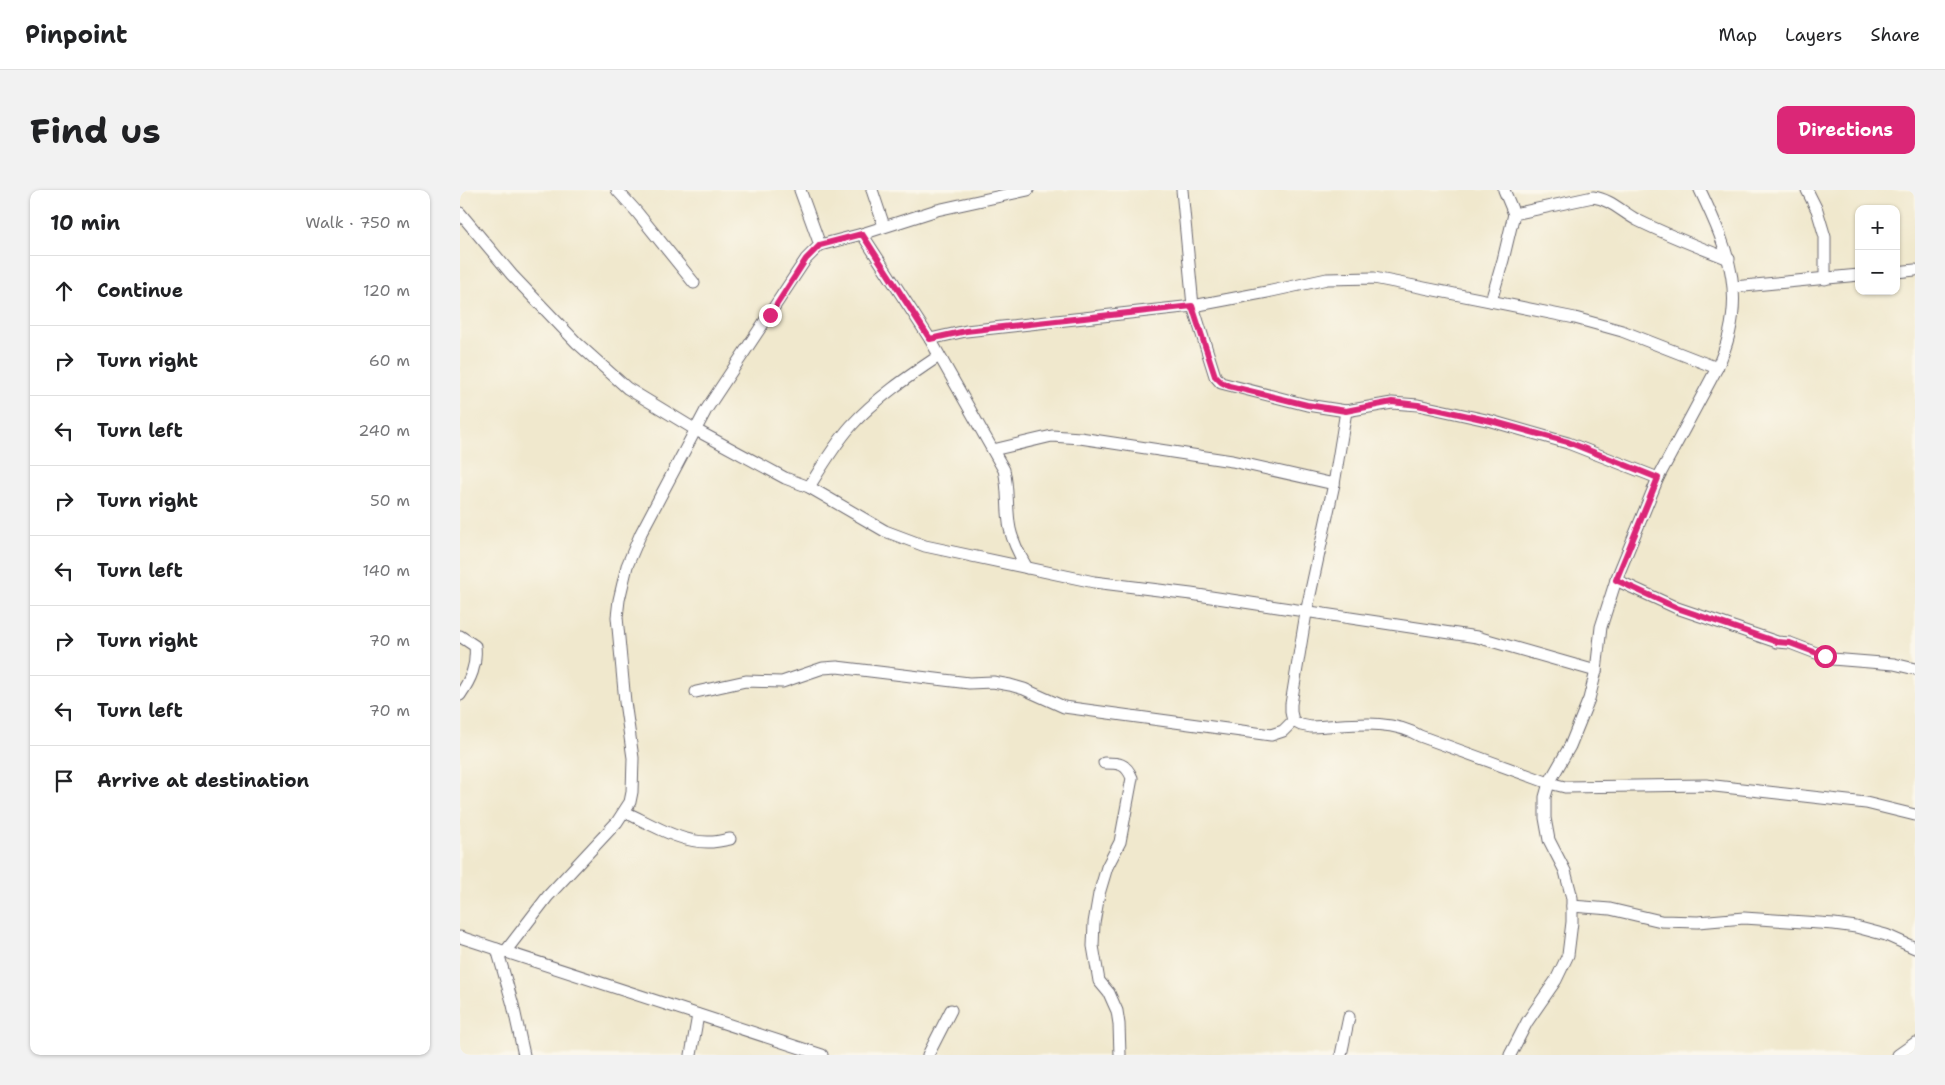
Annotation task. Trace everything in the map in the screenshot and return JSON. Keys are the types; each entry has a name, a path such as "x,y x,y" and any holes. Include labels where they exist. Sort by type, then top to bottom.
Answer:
{"street":[{"path":"617,190 636,210 694,283"},
{"path":"800,190 820,245"},
{"path":"872,190 884,226"},
{"path":"501,950 625,812 632,792 633,758 617,617 627,566 641,533 706,410 806,259 820,245 862,234 981,195 1028,190"},
{"path":"1182,190 1192,306 1215,376 1221,382 1307,405 1346,411 1392,402 1418,405 1491,421 1568,442 1658,478"},
{"path":"1492,301 1514,214 1504,190"},
{"path":"1510,1055 1526,1022 1556,980 1568,955 1572,922 1572,898 1565,871 1549,840 1544,818 1545,797 1570,746 1589,699 1596,671 1601,627 1616,580 1658,478 1717,368 1730,333 1734,287 1729,259 1718,228 1700,190"},
{"path":"1807,190 1817,210 1825,237 1825,278"},
{"path":"1514,214 1593,197 1602,198 1634,219 1668,235 1729,259"},
{"path":"460,213 512,276 584,349 627,388 696,430 785,478 809,487 885,531 926,546 1094,582 1191,594 1306,613 1477,637 1596,671"},
{"path":"862,234 930,339 1004,470 1008,484 1009,528 1014,544 1027,568"},
{"path":"1900,272 1915,270"},
{"path":"1734,287 1855,276"},
{"path":"930,339 966,331 1192,306 1327,279 1374,278 1575,318 1622,331 1717,368"},
{"path":"809,487 852,424 900,382 939,356"},
{"path":"1293,721 1291,712 1306,613 1334,484 1346,411"},
{"path":"993,450 1052,436 1080,438 1232,461 1334,484"},
{"path":"1616,580 1677,608 1777,642 1790,643 1832,659 1894,664 1915,669"},
{"path":"460,636 474,646 476,658 469,682 460,695"},
{"path":"696,692 746,681 782,682 816,670 837,667 970,682 993,682 1024,689 1064,707 1271,735 1283,731 1293,721"},
{"path":"1293,721 1311,727 1384,724 1397,726 1550,784 1565,787 1706,785 1866,803 1915,815"},
{"path":"1104,763 1118,764 1128,769 1132,778 1120,842 1108,867 1099,894 1094,923 1093,946 1099,981 1109,993 1117,1011 1120,1055"},
{"path":"625,812 678,837 710,842 730,839"},
{"path":"1572,906 1610,909 1662,922 1698,922 1744,918 1841,925 1886,935 1915,948"},
{"path":"460,937 822,1055"},
{"path":"501,950 524,1055"},
{"path":"928,1055 951,1010"},
{"path":"691,1055 698,1015"},
{"path":"1341,1055 1349,1017"},
{"path":"1898,1055 1915,1043"}],"route":[{"path":"770,315 813,251 820,245 862,234 930,339 966,331 1192,306 1215,376 1229,386 1307,405 1346,411 1392,402 1418,405 1491,421 1568,442 1658,478 1616,580 1677,608 1777,642 1790,643 1825,656"}]}
